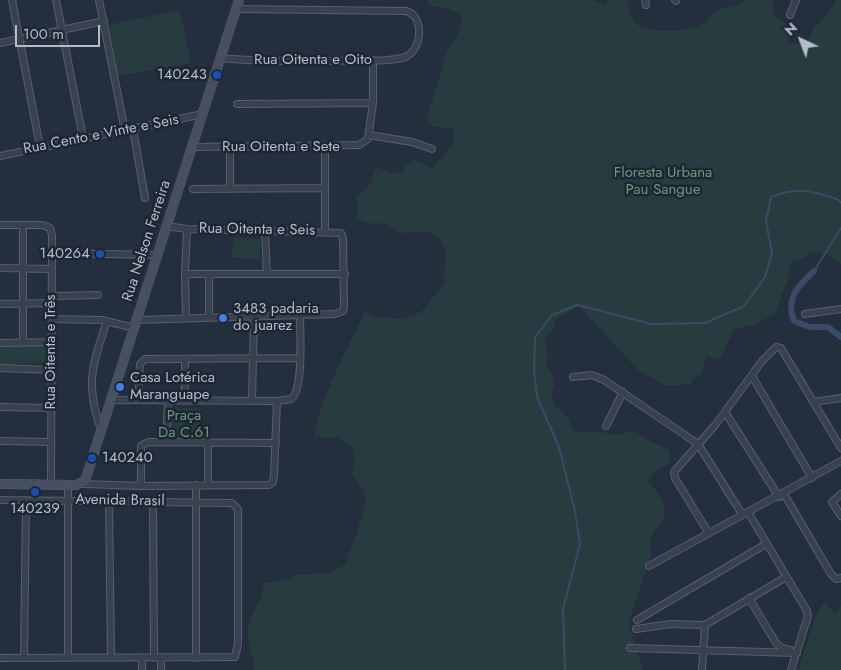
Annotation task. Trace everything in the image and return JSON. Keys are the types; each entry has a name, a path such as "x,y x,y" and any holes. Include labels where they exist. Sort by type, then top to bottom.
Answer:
{"main road":[{"name":"Rua Nelson Ferreira","path":"76,485 88,475 238,5"},
{"path":"0,484 76,485"}],"street":[{"path":"12,0 40,147"},
{"path":"56,0 83,138"},
{"path":"99,0 125,131"},
{"path":"790,15 796,0"},
{"name":"Rua Oitenta e Oito","path":"222,58 278,61 404,58 417,45 416,16 406,11 238,5"},
{"path":"0,43 104,21"},
{"path":"373,60 373,103 368,137 412,142 432,149"},
{"path":"237,104 373,103"},
{"name":"Rua Cento e Vinte e Seis","path":"0,156 203,114"},
{"path":"133,129 145,198"},
{"name":"Rua Oitenta e Sete","path":"192,147 353,146 368,137"},
{"path":"230,146 230,189"},
{"path":"324,232 325,146"},
{"path":"193,189 325,188"},
{"path":"0,225 23,225 23,343"},
{"name":"Rua Oitenta e Três","path":"23,225 43,226 52,230 51,484"},
{"name":"Rua Oitenta e Seis","path":"167,226 188,229 337,232 343,238 345,274"},
{"path":"186,317 185,274 188,229"},
{"path":"265,231 267,274"},
{"path":"52,253 157,255"},
{"path":"0,268 52,269"},
{"path":"51,319 135,324 186,317 335,314 343,311 345,274 185,274"},
{"path":"209,275 209,316"},
{"path":"0,304 98,295"},
{"path":"805,314 841,308"},
{"path":"111,400 277,401 291,399 296,393 300,358 300,315"},
{"path":"252,401 254,316"},
{"path":"102,432 90,381 94,358 107,321"},
{"path":"0,343 51,342"},
{"path":"708,532 674,476 674,472 725,412 768,353 776,346 781,348 841,448"},
{"path":"138,400 141,362 145,359 300,358"},
{"path":"185,359 185,401"},
{"path":"0,368 51,370"},
{"path":"573,377 592,375 623,392 698,444 766,544 808,616 791,670"},
{"path":"752,376 812,478"},
{"path":"606,426 623,392"},
{"path":"813,402 841,398"},
{"path":"166,442 168,401"},
{"path":"68,658 68,501 76,485 208,484 264,486 272,484 276,443 277,401"},
{"path":"0,407 51,408"},
{"path":"725,412 831,574 836,579 841,578"},
{"path":"0,441 51,442"},
{"path":"141,486 141,446 148,442 276,443"},
{"path":"208,442 208,484"},
{"path":"649,566 708,532 781,496 841,461"},
{"path":"0,658 196,658 196,485"},
{"path":"841,494 832,501 841,516"},
{"name":"Avenida Brasil","path":"0,500 232,503 238,509 238,651 235,657 229,658 196,658"},
{"path":"24,658 26,501"},
{"path":"110,501 111,658"},
{"path":"153,502 154,658"},
{"path":"637,620 766,544"},
{"path":"636,629 670,624 705,625 786,577"},
{"path":"750,598 778,646 797,652"},
{"path":"702,670 705,625"},
{"path":"630,648 797,652"},
{"path":"142,658 142,670"},
{"path":"161,658 161,670"}],"green space":[{"name":"Floresta Urbana Pau Sangue","path":"428,0 593,0 604,5 609,0 627,0 631,15 638,25 647,29 663,31 696,27 718,10 736,5 745,0 774,0 772,6 774,15 782,20 786,26 789,33 789,42 798,44 808,41 813,29 830,11 836,0 841,0 841,264 827,255 811,252 805,258 791,261 787,281 775,314 753,325 734,329 722,355 715,360 707,355 702,372 690,384 666,386 638,370 578,305 557,319 554,328 545,338 548,355 546,363 554,378 551,395 555,405 568,417 573,430 617,436 633,430 651,442 668,449 671,459 668,464 656,470 648,480 661,498 665,511 663,519 651,537 651,556 628,623 643,670 255,670 248,629 262,594 264,583 288,580 297,575 329,573 345,565 364,511 365,492 351,474 354,463 353,447 337,436 329,438 314,436 329,388 350,342 365,312 376,317 402,319 421,312 444,284 445,250 442,241 430,232 397,233 386,223 374,224 355,216 358,213 356,196 370,185 376,167 391,173 403,173 405,166 415,160 433,168 452,145 454,132 451,128 434,127 426,122 447,51 461,28 462,15 447,8 428,6"},
{"path":"180,10 191,63 118,76 108,25"},
{"path":"233,238 261,239 260,259 232,257"},
{"path":"46,344 46,363 0,364 0,345"},
{"name":"Praça Da C.61","path":"169,407 200,409 198,441 167,441"},
{"path":"825,602 835,614 841,606 841,670 798,670 817,613"}],"waterway":[{"path":"565,670 563,609 580,544 575,511 559,447 537,397 534,371 535,337 552,315 578,305 651,324 705,323 744,306 765,277 772,253 766,221 771,197 789,192 804,191 837,199 841,203"},
{"path":"814,271 841,228"},
{"path":"814,271 798,288 792,299 791,306 794,321 810,327 828,327 841,337"}],"place":[{"name":"140243","path":"217,75"},
{"name":"140264","path":"100,254"},
{"name":"3483 padaria do juarez","path":"223,318"},
{"name":"Casa Lotérica Maranguape","path":"120,387"},
{"name":"140240","path":"92,458"},
{"name":"140239","path":"35,492"}]}
